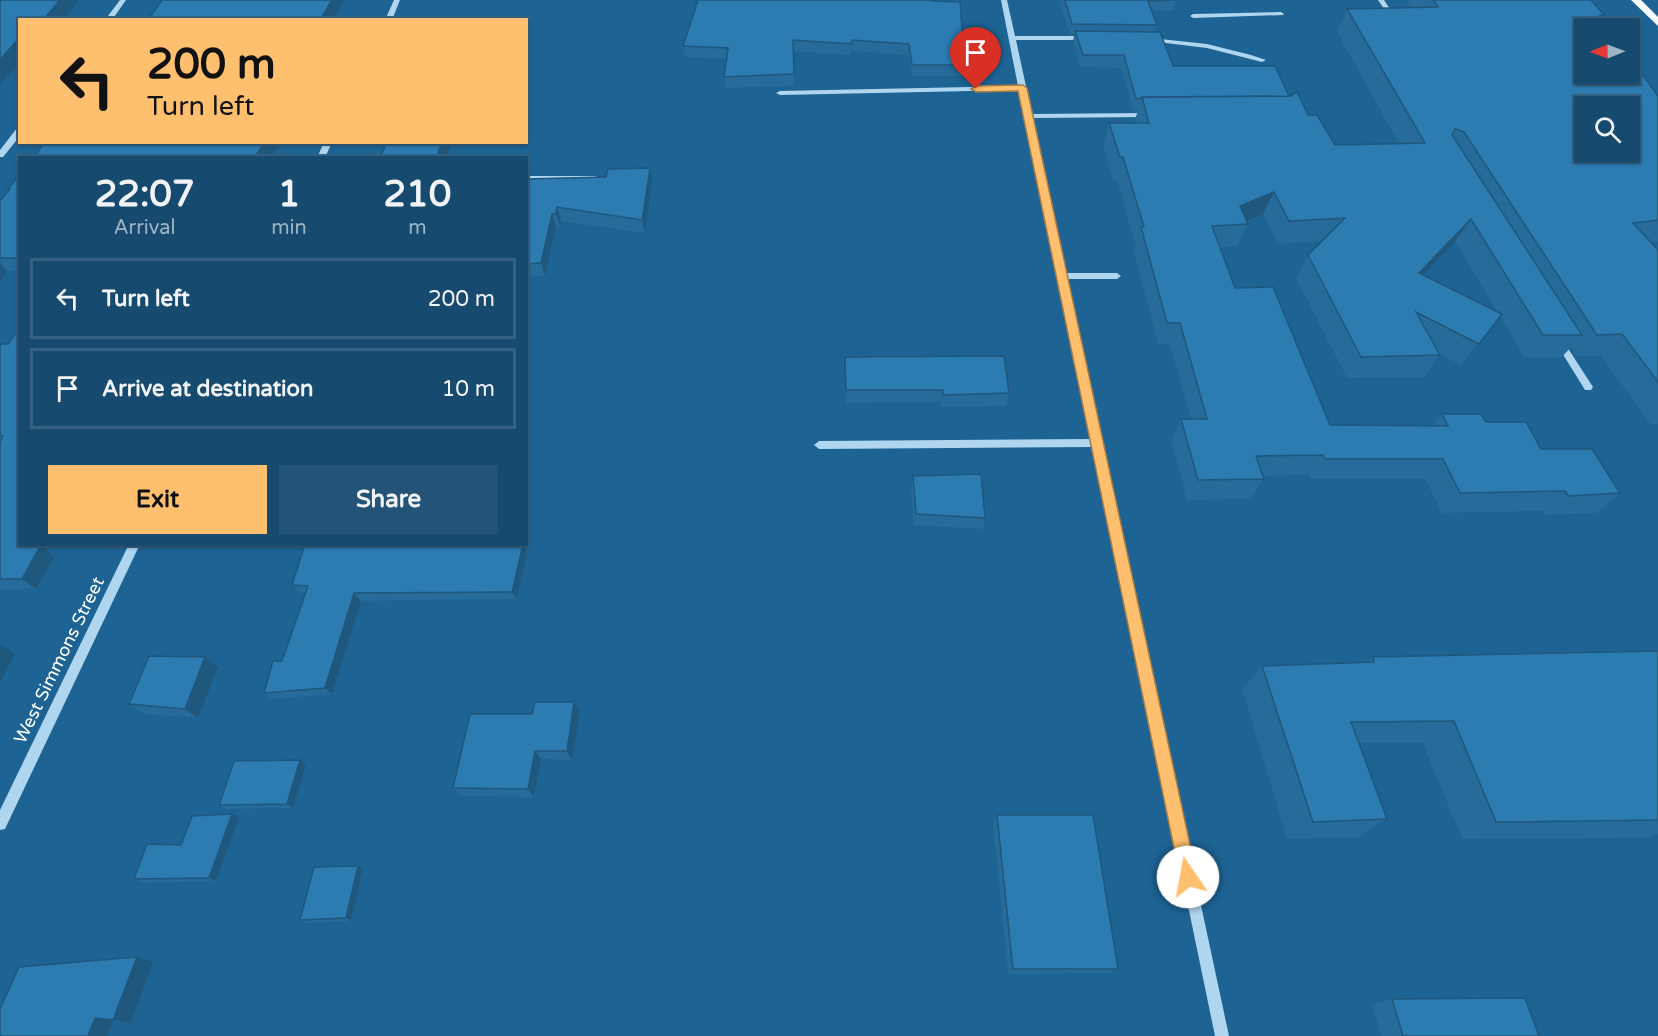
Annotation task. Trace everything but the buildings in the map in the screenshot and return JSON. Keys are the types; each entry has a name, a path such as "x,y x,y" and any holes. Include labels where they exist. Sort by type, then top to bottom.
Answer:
{"main road":[{"path":"1636,0 1658,23"}],"street":[{"path":"110,18 123,0"},
{"path":"389,18 397,0"},
{"path":"1004,0 1222,1036"},
{"path":"1381,0 1389,12"},
{"path":"1193,15 1281,14"},
{"path":"1012,38 1095,39"},
{"path":"1140,39 1183,40 1262,60"},
{"path":"780,93 1023,88"},
{"path":"1029,116 1161,115"},
{"path":"0,155 18,132"},
{"path":"528,178 595,178"},
{"path":"1062,276 1116,276"},
{"path":"1556,337 1588,387"},
{"path":"819,445 1097,443"},
{"name":"West Simmons Street","path":"0,824 134,546"}],"route":[{"path":"976,89 1023,88 1188,877"}]}
